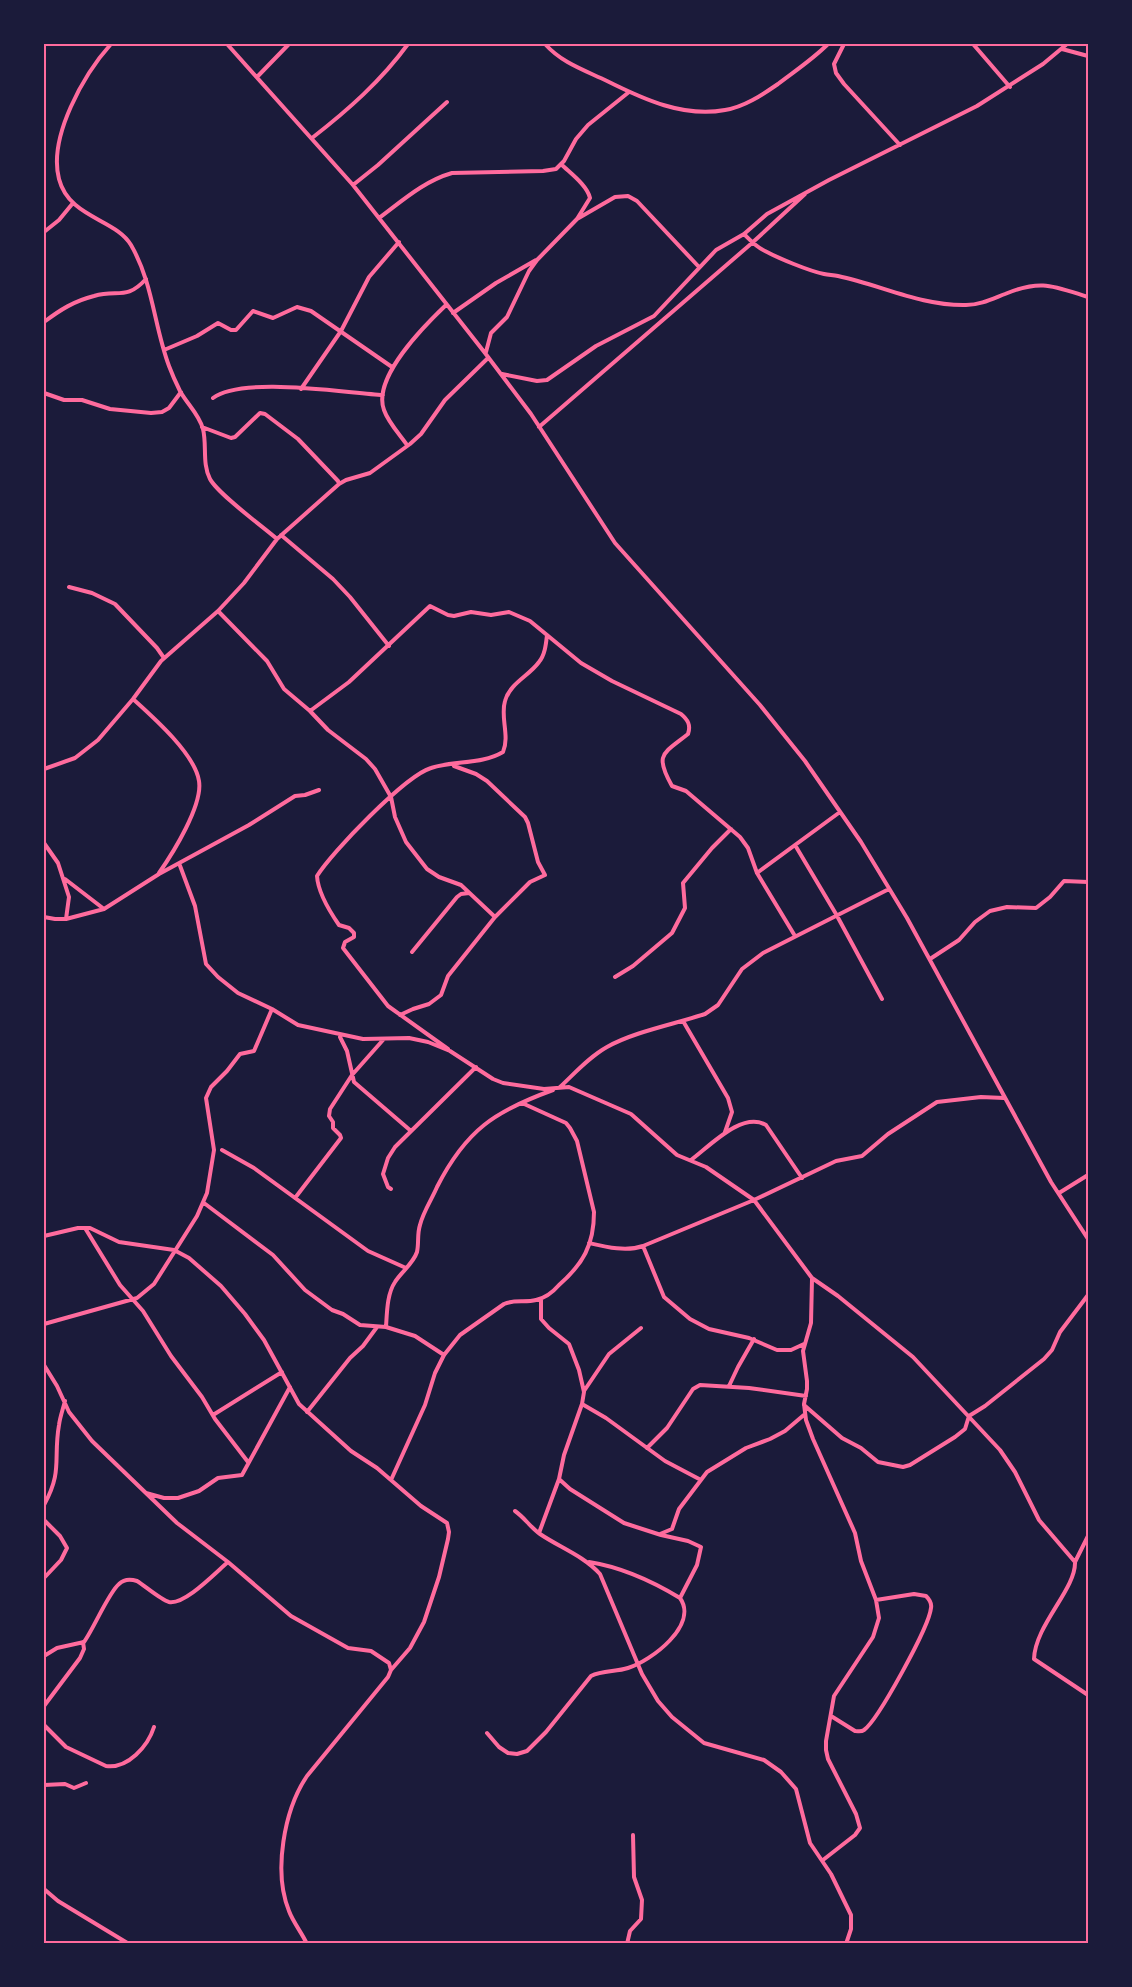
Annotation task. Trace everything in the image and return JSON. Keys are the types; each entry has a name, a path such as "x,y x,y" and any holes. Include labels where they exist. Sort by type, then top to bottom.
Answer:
{"street":[{"path":"111,44 88,74 67,117 60,142 57,167 59,180 73,203 130,242 146,278 164,350 181,392 194,410 202,427 210,479 221,492 277,539"},
{"path":"227,44 352,185 487,355 539,427 615,543 779,727 805,760 889,889 930,959 1005,1098 1088,1240"},
{"path":"257,77 289,44"},
{"path":"312,138 347,111 374,86 408,44"},
{"path":"545,44 555,55 565,61 629,92 673,109 700,111 725,110 744,104 761,95 828,44"},
{"path":"844,44 834,64 836,73 900,145"},
{"path":"973,44 1010,87"},
{"path":"501,374 537,381 547,380 596,346 654,316 716,250 744,234 767,214 811,189 977,106 1010,87 1067,44"},
{"path":"1062,49 1089,56"},
{"path":"379,218 418,189 452,172 556,169 588,125 629,92"},
{"path":"352,185 378,165 447,102"},
{"path":"44,769 82,754 98,740 164,658 218,611 244,583 281,535 339,484 370,473 421,434 445,400 487,355 491,333 507,317 524,279 537,260 577,219 588,202 590,194 561,164"},
{"path":"539,427 811,189"},
{"path":"577,219 615,197 628,196 637,201 699,267"},
{"path":"44,232 59,220 73,203"},
{"path":"744,234 763,251 823,274 837,276 902,296 948,305 977,305 1017,290 1040,285 1054,286 1089,297"},
{"path":"301,389 341,331 369,277 399,242"},
{"path":"453,313 496,283 537,260"},
{"path":"44,322 58,310 82,299 104,293 134,291 146,278"},
{"path":"407,445 383,410 386,383 392,367 446,304"},
{"path":"164,350 197,336 218,323 231,330 236,330 253,311 273,318 297,307 311,311 392,367"},
{"path":"213,398 219,393 243,388 301,389 383,395"},
{"path":"44,393 64,400 82,400 110,409 151,413 162,412 170,408 181,392"},
{"path":"202,427 231,438 235,437 260,413 265,414 298,439 339,484"},
{"path":"281,535 333,579 389,646"},
{"path":"69,587 95,594 115,604 164,658"},
{"path":"310,711 349,682 430,606 454,616 471,612 491,615 509,612 530,621 580,663 686,718 689,724 688,734 665,753 661,758 661,764 672,786 686,791 731,829 748,848 758,873 795,936"},
{"path":"218,611 267,661 284,689 328,730 370,762 391,797 395,817 413,852 434,874 458,883 495,917"},
{"path":"450,1051 388,1006 344,951 344,944 354,937 354,933 349,928 339,926 317,879 342,845 411,779 427,769 478,760 504,752 506,744 505,701 517,683 540,662 547,635"},
{"path":"133,699 168,732 189,760 199,779 199,795 189,820 159,874"},
{"path":"400,1015 429,1004 441,995 448,976 495,917 530,882 543,878 545,874 538,862 525,817 488,781 450,765"},
{"path":"44,917 66,919 104,909 131,894 159,874 249,825 295,796 319,790"},
{"path":"758,873 840,812"},
{"path":"615,977 633,966 672,933 685,909 683,883 731,829"},
{"path":"44,843 58,863 70,900 66,919"},
{"path":"795,845 837,914 882,999"},
{"path":"179,863 195,906 207,966 238,993 302,1026 363,1039 413,1039 429,1042 450,1051 503,1083 544,1089 569,1087 631,1114 677,1155 706,1167 754,1200 812,1278 903,1348 1000,1450 1017,1475 1039,1520 1075,1562"},
{"path":"63,878 104,909"},
{"path":"930,959 959,940 975,922 990,912 1007,907 1036,908 1043,904 1064,881 1089,882"},
{"path":"386,1327 393,1284 416,1253 420,1224 442,1179 468,1138 488,1121 522,1103 559,1088 585,1063 608,1047 634,1036 705,1014 714,1008 744,968 763,953 889,889"},
{"path":"412,952 457,897 470,893"},
{"path":"44,1324 134,1299 141,1296 153,1284 204,1203 211,1178 214,1150 206,1101 207,1092 240,1054 254,1051 272,1009"},
{"path":"682,1021 723,1088 731,1106 731,1115 725,1134"},
{"path":"340,1036 347,1051 353,1081 411,1131"},
{"path":"294,1198 341,1138 334,1129 329,1112 351,1075 383,1040"},
{"path":"391,1189 383,1174 395,1147 476,1067"},
{"path":"589,1243 610,1248 643,1246 754,1200 839,1160 861,1156 888,1134 937,1102 981,1097 1005,1098"},
{"path":"391,1480 425,1405 435,1373 444,1354 460,1335 504,1304 515,1300 535,1301 554,1291 579,1267 589,1243 594,1222 593,1205 577,1141 567,1124 522,1103"},
{"path":"691,1161 725,1134 750,1122 763,1123 802,1178"},
{"path":"222,1150 254,1168 368,1251 406,1268"},
{"path":"1059,1193 1089,1175"},
{"path":"204,1203 273,1255 305,1290 322,1304 360,1325 386,1327 415,1336 444,1354"},
{"path":"84,1227 120,1285 134,1299 179,1368 248,1462"},
{"path":"44,1236 84,1227 126,1244 174,1250 189,1258 209,1274 232,1298 264,1340 299,1404 351,1450 421,1506 445,1521 449,1532 439,1577 424,1622 410,1648 388,1677 307,1776 299,1788 291,1809 283,1847 283,1885 289,1912 307,1944"},
{"path":"643,1246 664,1297 690,1319 709,1329 754,1339 780,1350 791,1350 804,1344"},
{"path":"812,1278 811,1323 804,1344 803,1358 807,1381 805,1414 813,1439 852,1527 861,1561 876,1599 879,1618 877,1628 865,1650 838,1689 830,1715 826,1745 827,1754 860,1826 855,1834 823,1860"},
{"path":"804,1404 842,1438 861,1448 878,1462 900,1468 910,1465 955,1437 965,1429 969,1416 1044,1359 1052,1350 1060,1332 1089,1295"},
{"path":"541,1299 541,1319 570,1346 584,1392"},
{"path":"307,1412 377,1326"},
{"path":"539,1533 559,1479 564,1455 584,1392 609,1354 641,1328"},
{"path":"729,1387 754,1339"},
{"path":"44,1365 73,1417 92,1441 177,1523 228,1562 291,1616 348,1648 371,1651 389,1663 392,1670"},
{"path":"213,1415 282,1372"},
{"path":"647,1448 667,1428 693,1389 700,1385 806,1396"},
{"path":"146,1493 173,1499 195,1494 218,1478 242,1475 290,1388"},
{"path":"45,1502 53,1487 57,1470 59,1423 65,1401"},
{"path":"582,1404 606,1418 664,1461 701,1480"},
{"path":"659,1535 672,1529 679,1509 709,1471 746,1448 785,1431 805,1414"},
{"path":"559,1479 570,1489 624,1523 659,1535 688,1541 701,1548 697,1565 680,1598"},
{"path":"515,1511 539,1533 586,1562 600,1574 642,1674 658,1701 672,1717 709,1745 759,1758 781,1772 796,1791 810,1843 823,1860 851,1915 851,1929 846,1944"},
{"path":"44,1520 60,1536 67,1548 61,1560 44,1578"},
{"path":"1089,1536 1075,1562 1072,1577 1042,1629 1033,1657 1089,1695"},
{"path":"44,1656 57,1648 83,1642 93,1629 114,1590 122,1582 137,1581 166,1601 173,1602 185,1598 228,1562"},
{"path":"487,1733 499,1747 508,1753 517,1754 527,1751 546,1732 591,1676 627,1669 638,1664 661,1648 681,1627 684,1611 680,1598 632,1574 586,1562"},
{"path":"830,1715 855,1731 865,1729 916,1648 926,1626 931,1602 926,1596 914,1594 876,1599"},
{"path":"44,1706 80,1658 84,1647 83,1642"},
{"path":"44,1725 66,1747 106,1766 113,1767 124,1764 146,1744 154,1727"},
{"path":"44,1785 65,1784 74,1788 86,1783"},
{"path":"627,1944 630,1931 640,1919 642,1900 634,1877 633,1835"},
{"path":"44,1889 58,1901 129,1944"}]}
